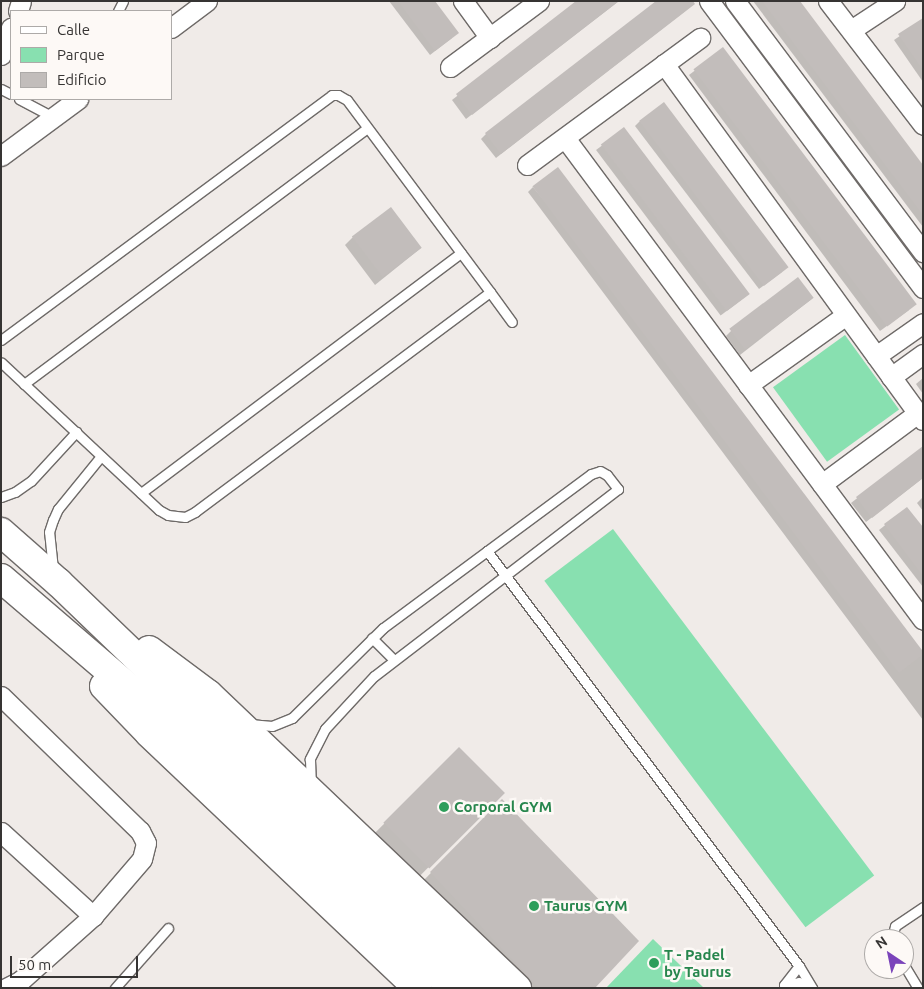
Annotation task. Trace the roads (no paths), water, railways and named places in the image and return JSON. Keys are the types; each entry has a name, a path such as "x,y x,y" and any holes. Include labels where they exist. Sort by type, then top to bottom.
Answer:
{"main road":[{"path":"1,532 56,580 208,694 517,988"},
{"path":"1,579 484,988"},
{"path":"1,579 149,733 418,988"},
{"path":"56,580 323,851 454,988"}],"street":[{"path":"172,27 207,1"},
{"path":"463,1 490,38"},
{"path":"450,68 539,1"},
{"path":"708,1 923,288"},
{"path":"735,1 923,252"},
{"path":"828,1 923,125"},
{"path":"851,30 895,1"},
{"path":"1,55 10,31"},
{"path":"527,165 700,38"},
{"path":"664,64 920,417 822,484"},
{"path":"1,156 67,106"},
{"path":"565,138 923,620"},
{"path":"748,385 846,315"},
{"path":"876,356 923,322"},
{"path":"891,377 923,354"},
{"path":"1,696 140,830 146,843 142,859 92,916 20,981 6,988"},
{"path":"1,832 92,916"}],"lane":[{"path":"1,340 328,98 338,95 346,100 512,322"},
{"path":"26,100 67,106"},
{"path":"24,384 367,128"},
{"path":"141,494 461,253"},
{"path":"1,362 141,494 168,515 185,516 195,512 490,292"},
{"path":"1,497 15,492 32,481 76,432"},
{"path":"56,580 49,544 52,520 58,509 102,456"},
{"path":"229,714 246,723 260,726 272,726 292,718 372,638 590,474 600,472 608,475 618,490 393,659 374,676 325,729 310,759 309,773 316,793 324,805"},
{"path":"486,551 799,966 812,988"},
{"path":"372,638 393,659"},
{"path":"894,929 895,926 923,907"},
{"path":"115,988 168,928"},
{"path":"782,986 799,966"},
{"path":"782,986 799,982 812,988"}],"place":[{"name":"Corporal GYM","path":"444,807"},
{"name":"Taurus GYM","path":"534,906"},
{"name":"T - Padel by Taurus","path":"654,963"}]}
